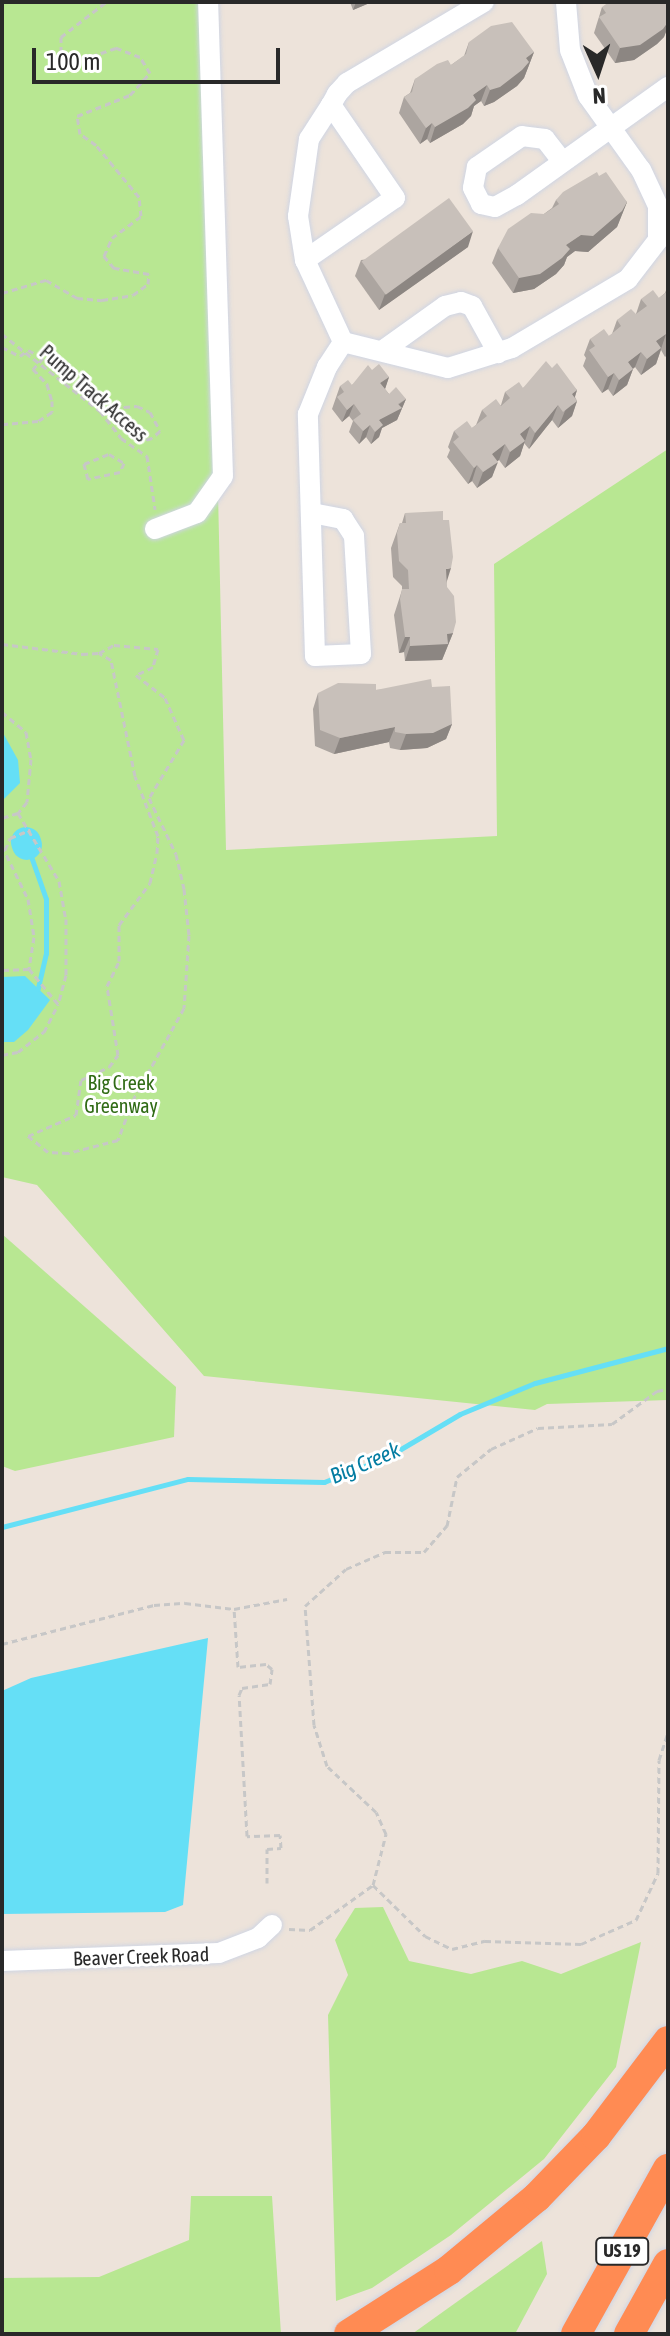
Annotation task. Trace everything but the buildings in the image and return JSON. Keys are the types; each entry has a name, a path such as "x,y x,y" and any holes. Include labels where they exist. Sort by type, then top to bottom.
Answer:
{"highway":[{"path":"349,2334 449,2270 537,2197 596,2136 668,2041"},
{"name":"US 19","path":"576,2334 668,2169"},
{"name":"US 19","path":"629,2334 668,2264"}],"street":[{"path":"155,529 197,513 223,476 208,2"},
{"path":"343,342 305,260 298,216 300,177 309,139 347,83 484,2"},
{"path":"343,342 385,349 448,368 498,353 628,279 658,240 658,206 641,170 588,96 570,50 566,2"},
{"path":"562,161 607,126 668,87"},
{"path":"305,260 395,198 331,105"},
{"path":"385,349 445,306 461,302 472,306 498,353"},
{"path":"312,513 343,519 354,536 361,654 315,656 308,414 327,367 343,342"},
{"name":"Beaver Creek Road","path":"2,1961 219,1953 258,1938 272,1925"}],"path":[{"path":"2,293 46,280 77,298 102,300 133,295 148,284 149,274 114,268 104,256 112,238 141,216 139,197 96,145 80,134 77,116 130,95 150,73 140,57 116,48 68,64 61,53 61,37 106,2"},
{"name":"Pump Track Access","path":"2,334 100,411 121,438 147,456 155,486 155,529"},
{"path":"2,347 20,356 28,350 43,358 33,369 47,384 52,412 38,421 2,424"},
{"path":"124,407 150,412 160,431 152,438 142,441 124,425 118,416 124,407"},
{"path":"109,454 124,463 120,472 88,479 84,464 109,454"},
{"path":"2,644 99,653 111,660 135,776 158,836 150,883 119,925 119,961 107,986 118,1055 109,1067 81,1080 76,1115 28,1136 48,1152 68,1153 118,1140 133,1100 184,1008 189,935 184,889 176,854 149,798 184,740 165,698 136,675 153,667 158,649 114,645 99,653"},
{"path":"2,712 26,732 31,782 27,802 18,813 2,818"},
{"path":"2,1055 18,1052 44,1032 58,1004 66,975 66,919 59,881 18,813"},
{"path":"29,969 31,913 3,848 10,838 30,830"},
{"path":"2,970 29,969 51,990 58,1004"},
{"path":"272,1925 305,1933 373,1885 386,1834 376,1812 327,1766 314,1725 305,1606 346,1569 385,1552 424,1552 447,1526 457,1477 491,1449 538,1428 612,1424 657,1391 668,1389"},
{"path":"2,1644 154,1605 234,1609 287,1599"},
{"path":"234,1609 238,1667 266,1664 272,1669 270,1684 242,1688 239,1695 247,1836 280,1835 281,1848 267,1849 267,1883"},
{"path":"373,1885 425,1936 452,1949 485,1941 581,1944 636,1920 658,1873 659,1760 668,1732"}],"green space":[{"name":"Big Creek Greenway","path":"2,2 207,2 226,850 497,836 494,564 668,449 668,1400 547,1404 535,1410 204,1376 37,1185 2,1177"},
{"path":"2,1234 176,1387 174,1437 15,1471 2,1466"},
{"path":"383,1907 409,1961 471,1974 522,1961 561,1974 641,1942 616,2067 544,2159 451,2235 372,2288 336,2301 328,2015 348,1975 335,1940 355,1908"},
{"path":"191,2196 272,2196 281,2334 2,2334 2,2278 99,2277 189,2240"},
{"path":"542,2241 547,2274 515,2334 412,2334"}],"water":[{"path":"2,731 18,760 20,783 2,801"},
{"path":"25,976 50,1000 28,1030 14,1042 2,1042 2,977"},
{"path":"208,1638 183,1905 165,1912 2,1914 2,1691 31,1678"}],"waterway":[{"path":"27,845 46,899 46,953 38,989"},
{"name":"Big Creek","path":"2,1527 188,1479 324,1482 389,1456 460,1414 535,1383 668,1348"}]}
